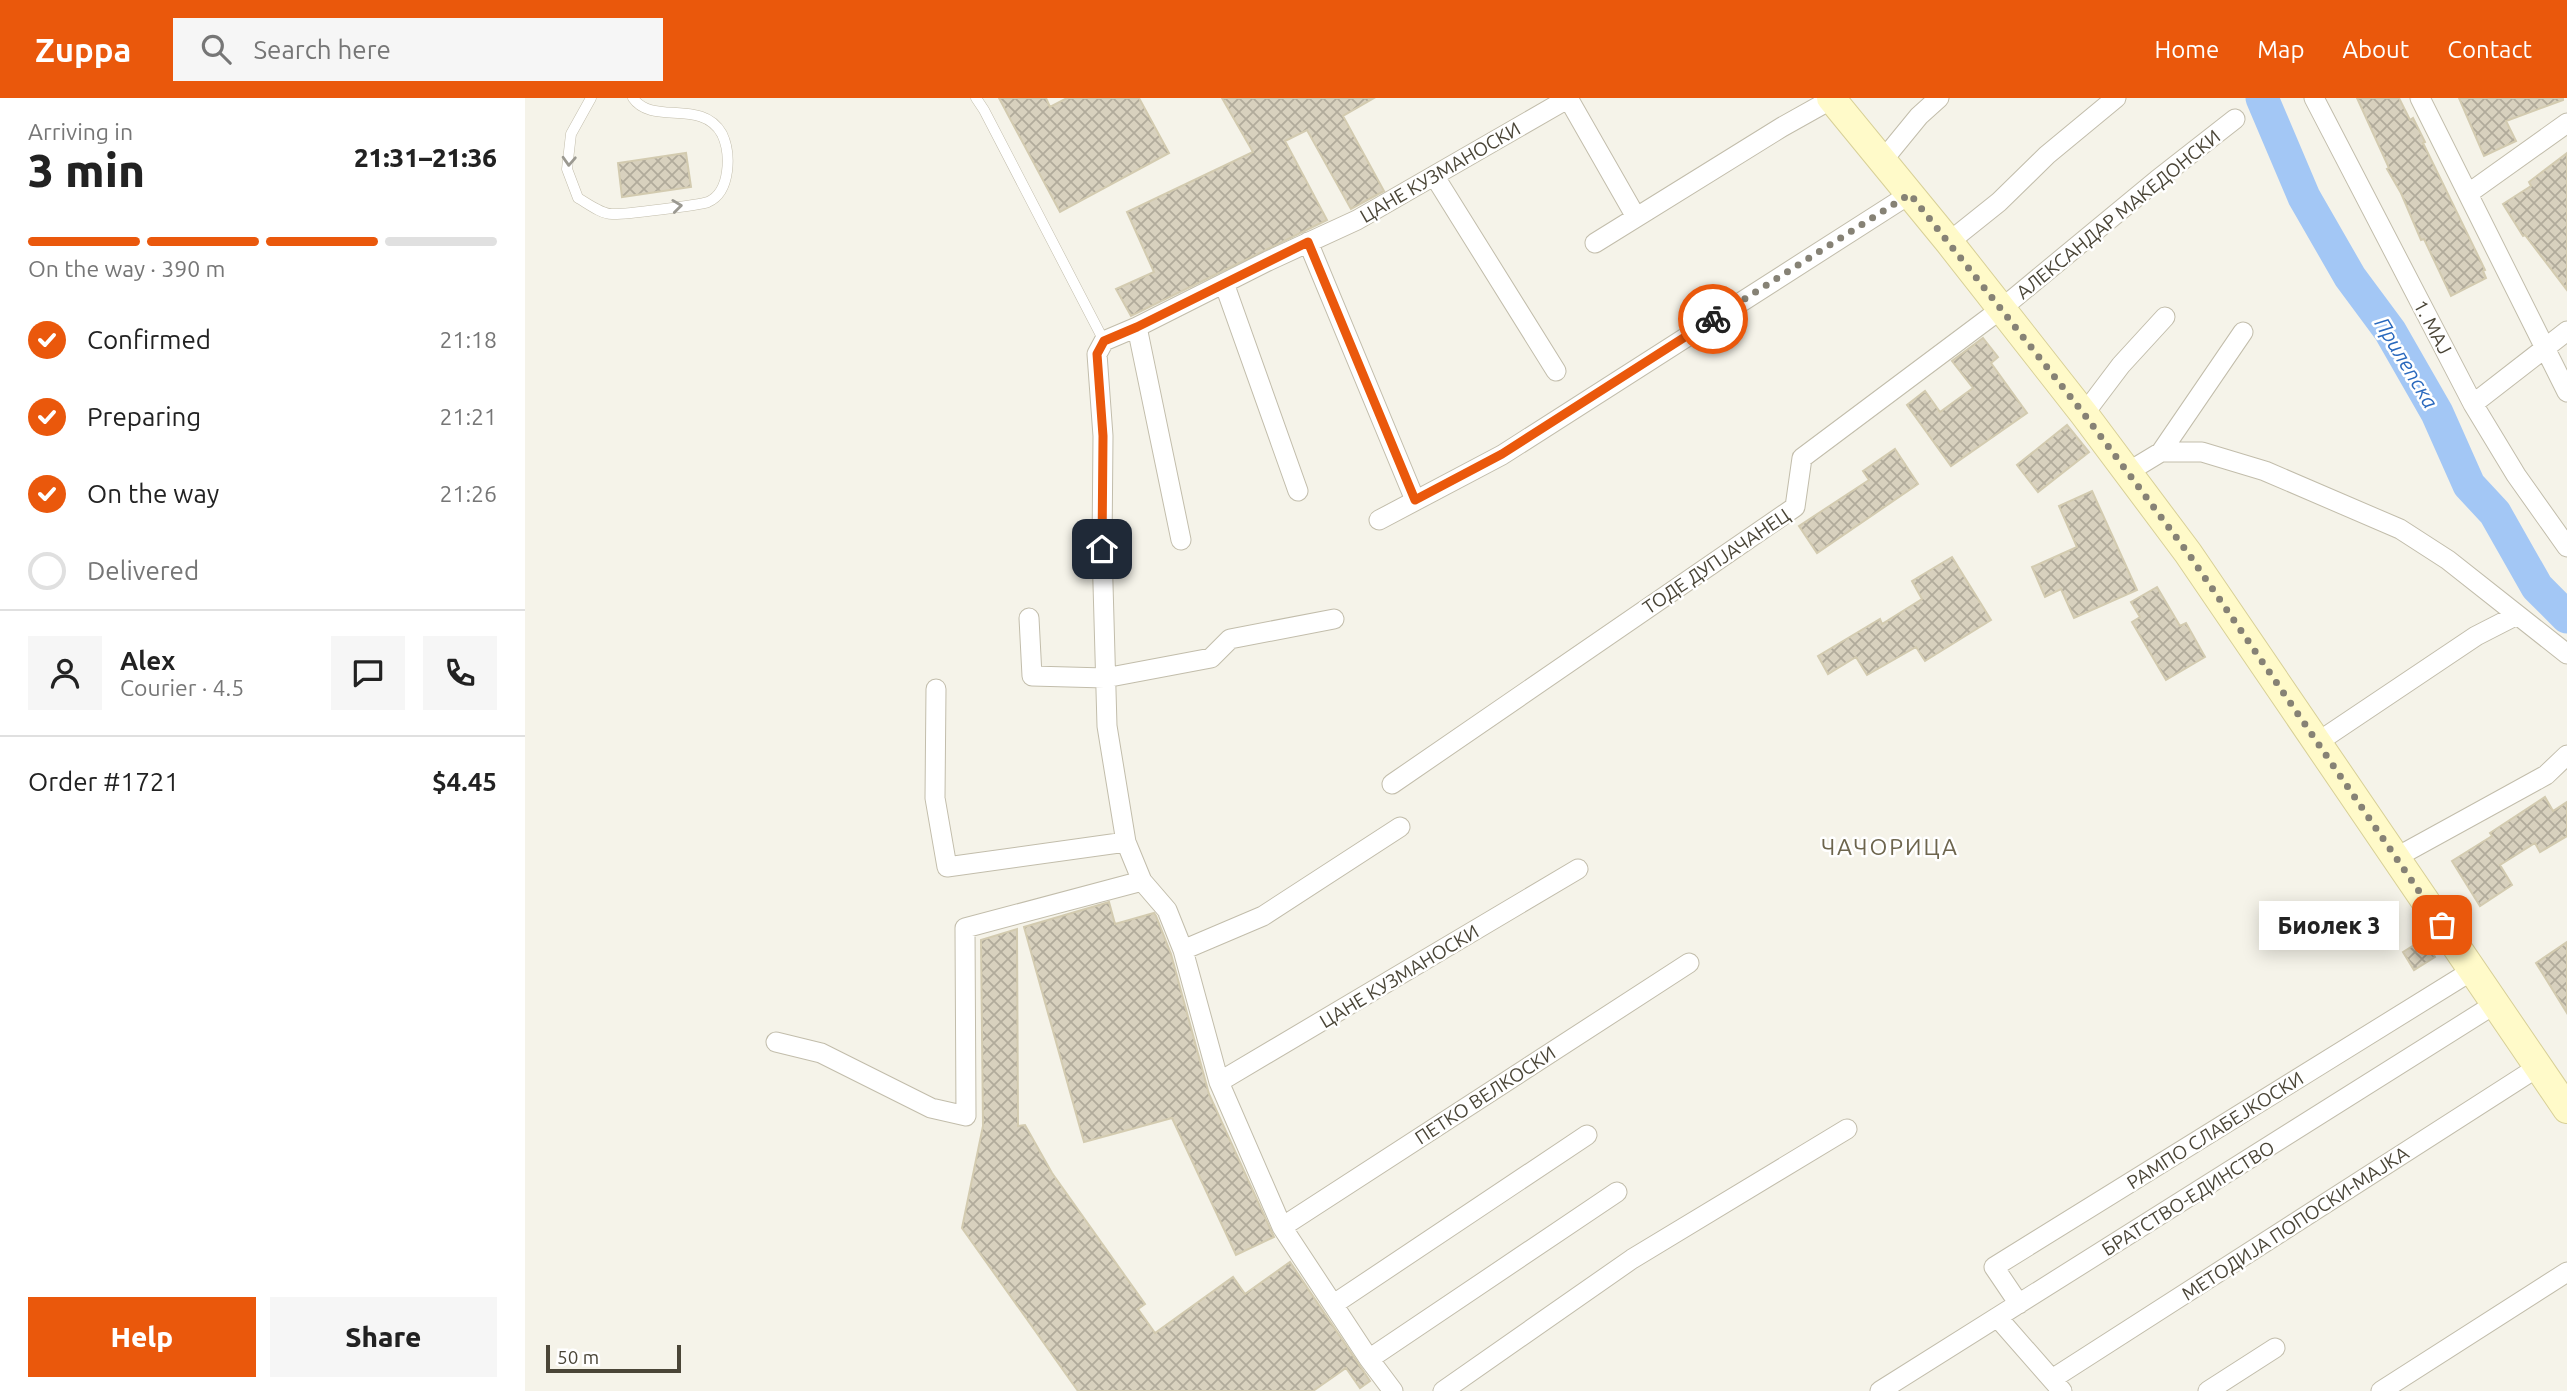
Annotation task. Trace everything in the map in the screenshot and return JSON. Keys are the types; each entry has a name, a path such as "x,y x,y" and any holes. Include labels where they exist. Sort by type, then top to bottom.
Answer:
{"street":[{"name":"ЦАНЕ КУЗМАНОСКИ","path":"1104,341 1357,220 1569,98"},
{"path":"1569,98 1636,218"},
{"name":"АЛЕКСАНДАР МАКЕДОНСКИ","path":"1595,243 1832,98 2084,414 2188,553 2567,1109"},
{"path":"1883,160 1939,98"},
{"path":"1949,242 1999,202 2047,155 2116,98"},
{"name":"1. МАЈ","path":"2314,98 2473,404 2516,475 2567,547"},
{"path":"2420,98 2567,392"},
{"name":"АЛЕКСАНДАР МАКЕДОНСКИ","path":"2001,309 2235,118"},
{"path":"2469,193 2567,123"},
{"path":"1435,177 1556,370"},
{"path":"1379,520 1502,454 1910,194"},
{"path":"1308,242 1415,500"},
{"path":"1224,283 1298,491"},
{"name":"ТОДЕ ДУПЈАЧАНЕЦ","path":"1392,783 1795,507 1802,458 2001,309"},
{"path":"2084,414 2121,365 2165,317"},
{"path":"1137,327 1181,540"},
{"path":"2473,404 2567,331"},
{"path":"2127,471 2161,452 2243,332"},
{"path":"1104,341 1097,354 1103,436 1107,726 1126,842 1142,881 1167,910 1183,950 1219,1082 1282,1227 1393,1391"},
{"path":"2161,452 2202,452 2265,471 2400,529 2448,560 2567,654"},
{"path":"2318,742 2476,636 2517,615"},
{"path":"1029,618 1032,676 1105,678 1211,658 1230,639 1334,619"},
{"path":"936,689 935,798 947,867 1126,842"},
{"path":"2395,858 2546,775 2567,755"},
{"path":"1183,950 1263,916 1400,827"},
{"name":"ЦАНЕ КУЗМАНОСКИ","path":"1219,1082 1578,869"},
{"path":"776,1042 821,1053 931,1108 966,1116 965,928 1142,881"},
{"name":"ПЕТКО ВЕЛКОСКИ","path":"1282,1227 1689,963"},
{"name":"РАМПО СЛАБЕЈКОСКИ","path":"2019,1304 1994,1268 2473,970"},
{"name":"БРАТСТВО-ЕДИНСТВО","path":"1880,1391 2495,1004"},
{"name":"МЕТОДИЈА ПОПОСКИ-МАЈКА","path":"2057,1385 2538,1067"},
{"path":"1443,1391 1632,1259 1847,1129"},
{"path":"1334,1304 1587,1135"},
{"path":"1369,1359 1617,1192"},
{"path":"2381,1391 2567,1272"},
{"path":"1998,1318 2057,1385"},
{"path":"2209,1391 2275,1348"}],"lane":[{"path":"591,98 571,134 567,169 578,198 610,214 709,201 724,186 728,163 722,134 710,117 685,110 656,111 636,103 633,98"},
{"path":"976,98 1104,341"}],"building":[{"path":"999,98 1046,98 1050,107 1067,98 1139,98 1169,153 1060,212"},
{"path":"1222,98 1374,98 1343,116 1384,191 1351,209 1307,130 1285,141 1327,220 1131,316 1116,289 1154,272 1127,212 1253,152"},
{"path":"2357,98 2399,98 2425,142 2423,143 2485,270 2483,271 2486,278 2451,296 2387,169 2389,168"},
{"path":"2459,98 2563,100 2506,121 2516,141 2484,156"},
{"path":"686,153 691,187 622,197 618,163"},
{"path":"2567,153 2567,290 2525,235 2523,236 2503,204 2531,186 2529,182"},
{"path":"1983,338 1998,357 1991,363 2027,413 1951,466 1907,405 1925,391 1940,412 1973,388 1952,361"},
{"path":"2067,425 2089,452 2038,492 2017,465"},
{"path":"1895,449 1918,484 1817,553 1799,526 1869,480 1863,471"},
{"path":"2092,491 2137,590 2074,618 2061,589 2045,597 2032,567 2077,547 2059,506"},
{"path":"1952,557 1991,620 1925,661 1916,647 1867,675 1856,657 1828,674 1818,656 1880,619 1882,624 1922,599 1912,581"},
{"path":"2157,587 2180,626 2186,623 2205,657 2166,680 2132,622 2140,617 2131,602"},
{"path":"2545,797 2553,811 2567,802 2567,836 2540,852 2535,843 2500,865 2512,885 2480,906 2452,861"},
{"path":"1109,902 1115,924 1154,913 1156,916 1171,954 1209,1094 1274,1237 1236,1255 1172,1118 1084,1142 1024,927"},
{"path":"1017,929 1018,1126 1025,1125 1052,1173 1145,1304 1138,1309 1155,1333 1233,1277 1245,1294 1290,1262 1370,1381 1360,1388 1346,1368 1313,1391 1078,1391 962,1228 983,1126 981,940"},
{"path":"2424,939 2435,957 2414,970 2403,952"},
{"path":"2567,942 2567,1013 2536,963"}],"waterway":[{"name":"Прилепска","path":"2262,98 2304,197 2350,277 2390,331 2437,413 2469,485 2495,513 2537,587 2567,617"}],"way so far":[{"path":"1713,319 1910,194 2084,414 2188,553 2442,925"}],"place":[{"name":"Биолек 3","path":"2442,925"}],"district":[{"name":"ЧАЧОРИЦА","path":"1890,847"}],"route":[{"path":"1102,549 1103,436 1097,354 1104,341 1308,242 1415,500 1502,454 1713,319"}]}
